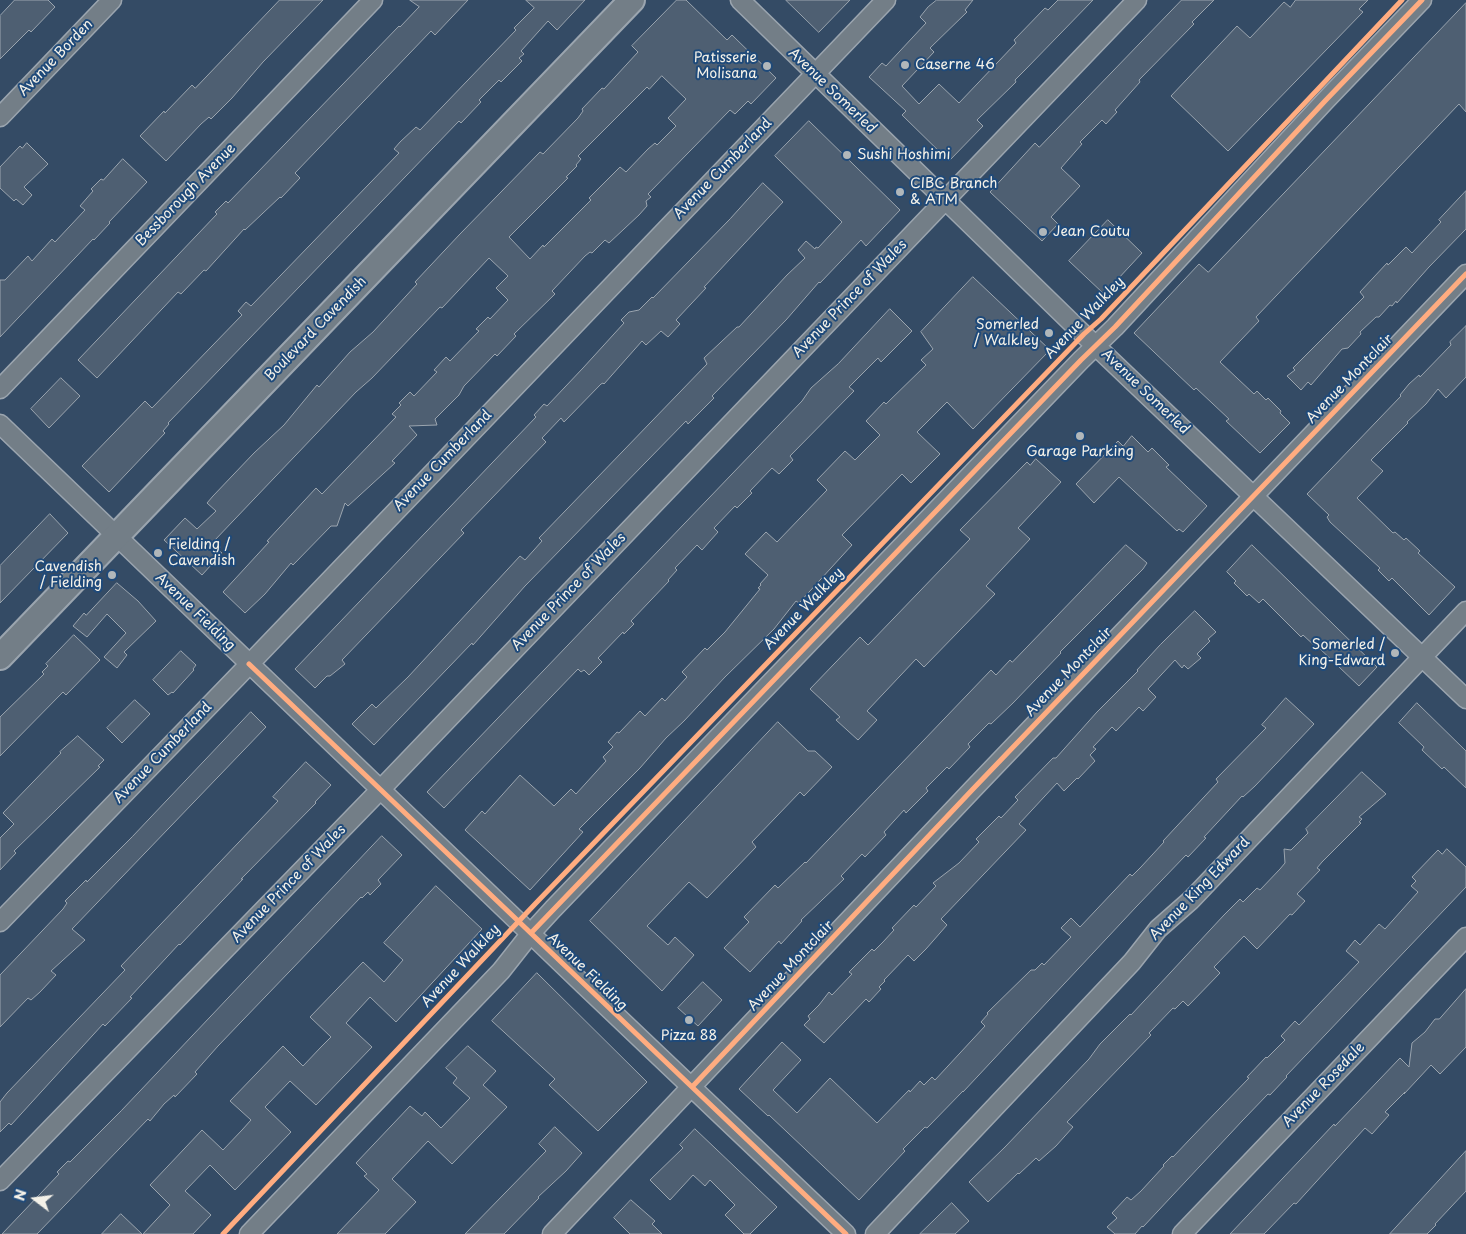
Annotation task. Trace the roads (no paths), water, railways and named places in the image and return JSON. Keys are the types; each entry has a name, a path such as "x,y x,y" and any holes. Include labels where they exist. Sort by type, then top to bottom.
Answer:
{"main road":[{"name":"Boulevard Cavendish","path":"0,657 632,0"}],"street":[{"name":"Avenue Borden","path":"0,117 112,0"},
{"name":"Bessborough Avenue","path":"0,389 373,0"},
{"name":"Avenue Somerled","path":"740,0 944,200 1466,699"},
{"name":"Avenue Cumberland","path":"0,922 886,0"},
{"name":"Avenue Prince of Wales","path":"0,1181 380,790 1136,0"},
{"name":"Avenue Walkley","path":"249,1234 501,971 531,934 1096,346 1325,100 1422,0"},
{"name":"Avenue Montclair","path":"552,1234 966,796 1466,274"},
{"name":"Avenue Fielding","path":"0,424 380,790 846,1234"},
{"name":"Avenue King Edward","path":"875,1234 1132,962 1158,929 1191,900 1466,611"},
{"name":"Avenue Rosedale","path":"1182,1234 1466,937"}],"place":[{"name":"Caserne 46","path":"905,65"},
{"name":"Patisserie Molisana","path":"767,66"},
{"name":"Sushi Hoshimi","path":"847,155"},
{"name":"CIBC Branch & ATM","path":"900,192"},
{"name":"Jean Coutu","path":"1043,232"},
{"name":"Somerled / Walkley","path":"1049,333"},
{"name":"Garage Parking","path":"1080,436"},
{"name":"Fielding / Cavendish","path":"158,553"},
{"name":"Cavendish / Fielding","path":"112,575"},
{"name":"Somerled / King-Edward","path":"1395,653"},
{"name":"Pizza 88","path":"689,1020"}]}
